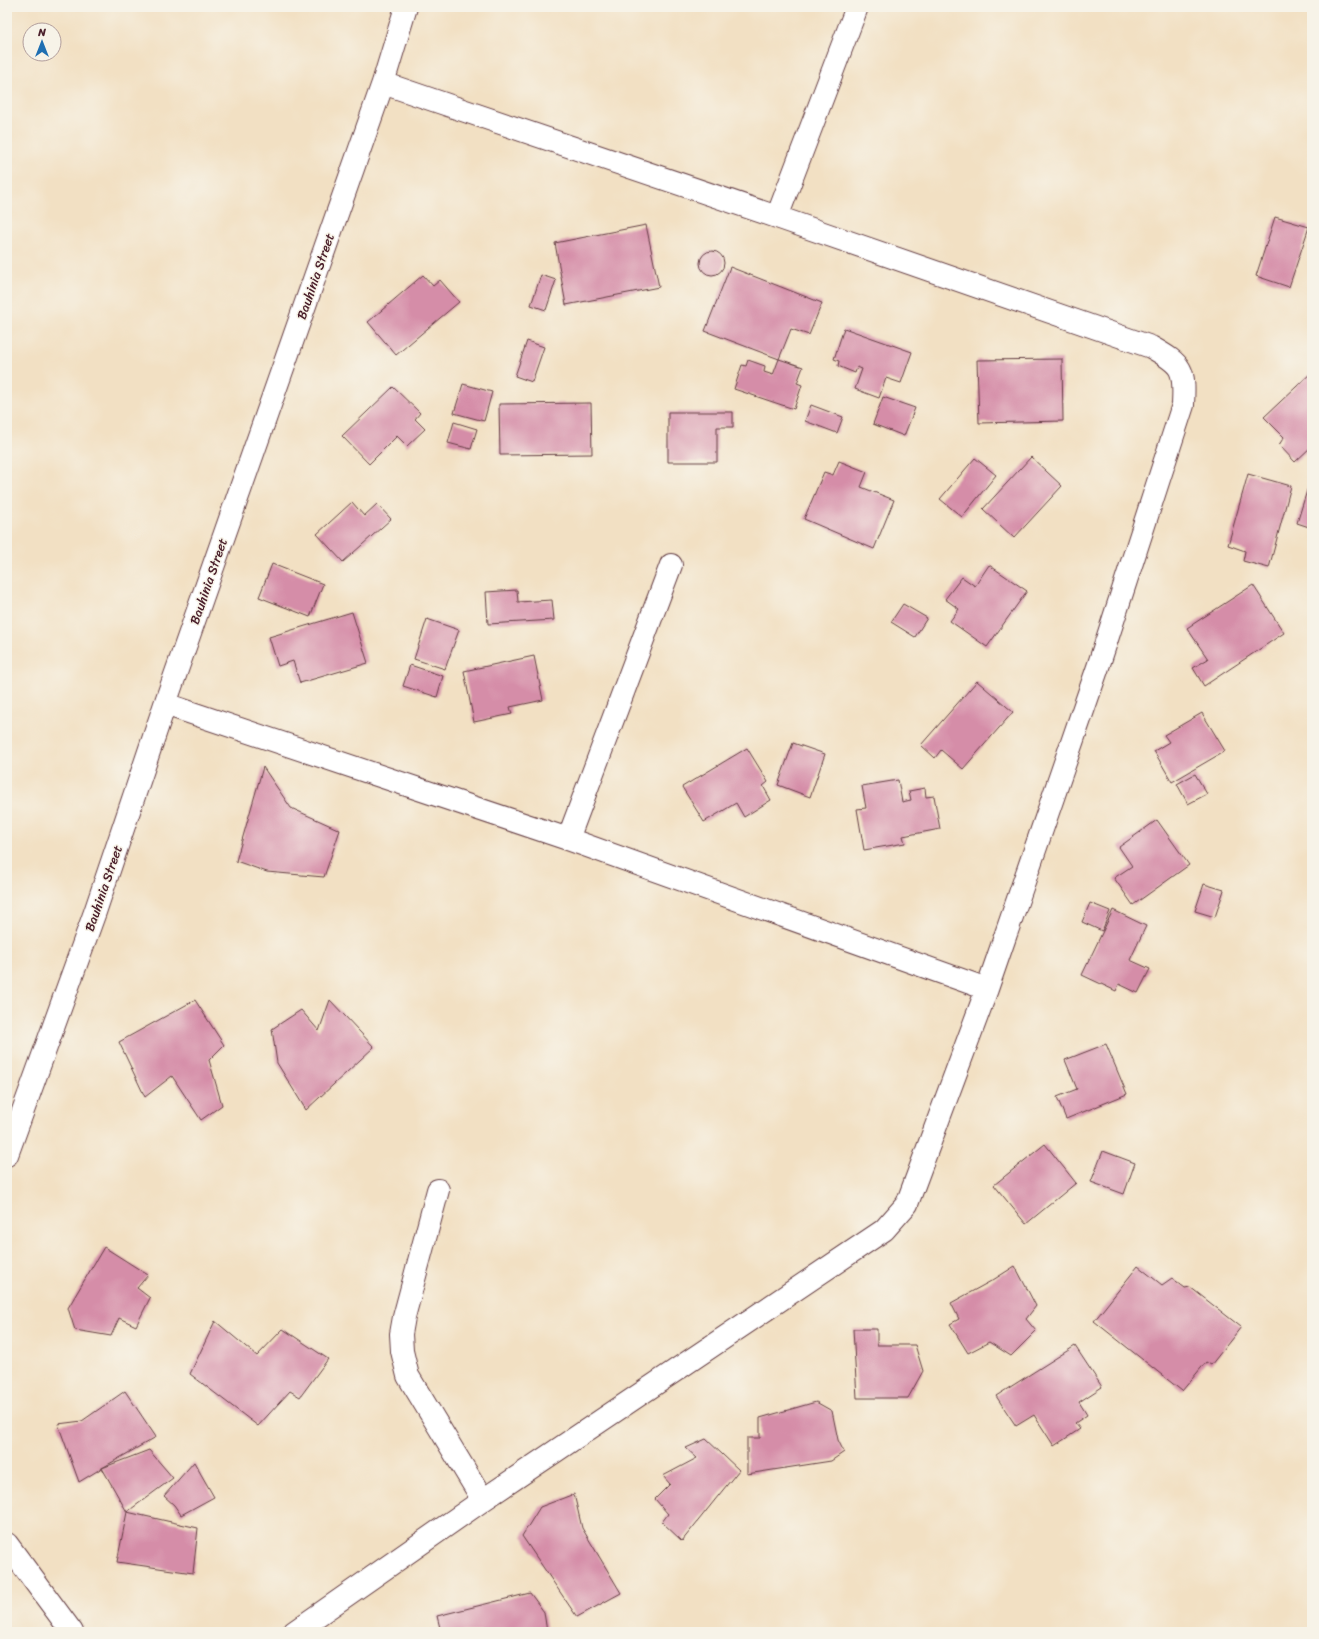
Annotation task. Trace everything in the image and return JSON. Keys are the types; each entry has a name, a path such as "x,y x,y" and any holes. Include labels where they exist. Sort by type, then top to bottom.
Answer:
{"street":[{"name":"Bauhinia Street","path":"7,1155 95,912 165,704 383,83 406,7"},
{"path":"777,216 857,7"},
{"path":"294,1632 483,1500 884,1230 907,1204 986,990 1098,667 1183,405 1184,382 1180,367 1167,356 1151,347 777,216 383,83"},
{"path":"568,839 671,565"},
{"path":"165,704 568,839 986,990"},
{"path":"438,1190 404,1317 401,1334 402,1351 408,1376 483,1500"},
{"path":"7,1544 72,1632"}],"building":[{"path":"1275,217 1309,227 1289,287 1256,276"},
{"path":"646,225 659,287 566,305 555,243"},
{"path":"712,251 721,254 724,263 721,272 712,275 703,272 700,263 703,254"},
{"path":"730,267 822,303 809,335 791,329 779,359 705,331"},
{"path":"423,275 433,286 440,280 459,302 396,355 368,322"},
{"path":"541,275 556,280 546,310 531,305"},
{"path":"844,328 912,352 901,383 886,378 879,398 855,389 862,369 857,367 855,373 838,366 839,361 834,359"},
{"path":"527,341 544,347 532,382 515,376"},
{"path":"779,359 803,367 797,383 802,385 794,409 734,389 742,365 746,366 748,360 765,366 764,372 773,375"},
{"path":"1062,359 1063,421 979,423 977,360"},
{"path":"1312,372 1312,446 1295,462 1279,445 1284,437 1264,417"},
{"path":"463,384 492,392 484,421 454,413"},
{"path":"393,387 420,413 415,419 425,429 407,446 397,436 369,464 342,436"},
{"path":"883,397 915,408 904,436 873,424"},
{"path":"591,403 592,454 500,455 499,404"},
{"path":"811,405 843,417 837,433 805,421"},
{"path":"668,412 733,412 733,427 717,427 717,462 668,462"},
{"path":"454,422 477,429 471,449 448,443"},
{"path":"1031,457 1062,486 1014,538 983,509"},
{"path":"975,458 996,475 962,517 940,499"},
{"path":"839,461 867,472 861,487 894,500 874,549 804,519 824,472 833,475"},
{"path":"1248,474 1291,486 1269,568 1243,561 1245,551 1228,545"},
{"path":"1309,484 1312,484 1312,528 1297,523"},
{"path":"352,502 364,516 377,504 391,519 343,562 317,534"},
{"path":"272,564 323,584 310,617 259,597"},
{"path":"989,565 1027,591 987,647 950,621 959,609 945,599 962,577 975,586"},
{"path":"1253,585 1284,633 1204,686 1193,668 1208,659 1187,628"},
{"path":"517,590 518,602 552,600 554,620 488,624 486,592"},
{"path":"903,604 927,618 915,637 891,622"},
{"path":"352,612 368,663 300,683 293,661 278,666 269,637"},
{"path":"427,619 459,630 445,669 414,659"},
{"path":"534,656 543,700 510,707 512,714 474,722 464,671"},
{"path":"410,665 443,676 437,697 403,686"},
{"path":"977,681 1013,712 963,769 941,750 935,758 921,745"},
{"path":"1202,713 1225,751 1172,782 1154,751 1169,742 1164,735"},
{"path":"793,743 825,754 810,797 778,785"},
{"path":"747,748 768,782 763,786 771,800 744,817 736,803 704,822 682,787"},
{"path":"263,767 291,808 340,830 324,877 267,872 236,861"},
{"path":"1195,774 1207,794 1188,804 1177,784"},
{"path":"898,780 902,802 911,800 909,791 925,788 926,797 934,796 940,829 903,836 905,843 864,850 857,809 866,808 862,786"},
{"path":"1157,820 1189,865 1133,905 1114,878 1132,866 1119,847"},
{"path":"1204,884 1224,890 1215,917 1195,911"},
{"path":"1090,903 1110,911 1102,931 1082,922"},
{"path":"1113,910 1146,926 1130,960 1150,969 1138,993 1119,984 1116,991 1082,975"},
{"path":"195,1000 224,1045 209,1060 222,1105 201,1120 172,1076 145,1097 119,1042"},
{"path":"330,1000 374,1047 306,1110 277,1063 272,1029 301,1010 319,1031"},
{"path":"1106,1044 1127,1094 1066,1119 1057,1097 1077,1089 1065,1060"},
{"path":"1045,1144 1076,1183 1026,1224 994,1185"},
{"path":"1103,1151 1135,1163 1124,1194 1091,1182"},
{"path":"104,1247 148,1275 137,1288 150,1298 136,1326 119,1318 111,1336 75,1330 68,1308"},
{"path":"1015,1266 1036,1306 1026,1319 1036,1331 1011,1356 989,1342 968,1353 950,1324 959,1319 951,1303"},
{"path":"1138,1266 1162,1285 1172,1278 1185,1288 1190,1287 1241,1327 1211,1365 1206,1362 1182,1391 1094,1321"},
{"path":"215,1321 257,1356 283,1329 328,1359 300,1397 290,1391 258,1426 190,1374"},
{"path":"853,1329 877,1329 877,1345 915,1345 923,1371 908,1398 857,1398"},
{"path":"1075,1346 1102,1387 1079,1402 1087,1415 1075,1423 1080,1429 1054,1446 1034,1415 1016,1426 996,1396"},
{"path":"125,1391 156,1437 79,1482 58,1424 82,1421"},
{"path":"816,1402 832,1411 838,1440 844,1452 831,1461 747,1474 747,1438 760,1438 760,1418"},
{"path":"706,1439 739,1470 682,1541 662,1522 668,1514 655,1499 670,1484 663,1476 697,1458 686,1448"},
{"path":"149,1450 173,1478 127,1512 102,1468"},
{"path":"194,1462 214,1497 181,1515 174,1505 164,1496"},
{"path":"574,1494 582,1528 621,1593 577,1617 522,1536 540,1507"},
{"path":"127,1512 198,1528 193,1573 117,1562"},
{"path":"530,1593 544,1612 547,1632 441,1632 437,1616"}]}
